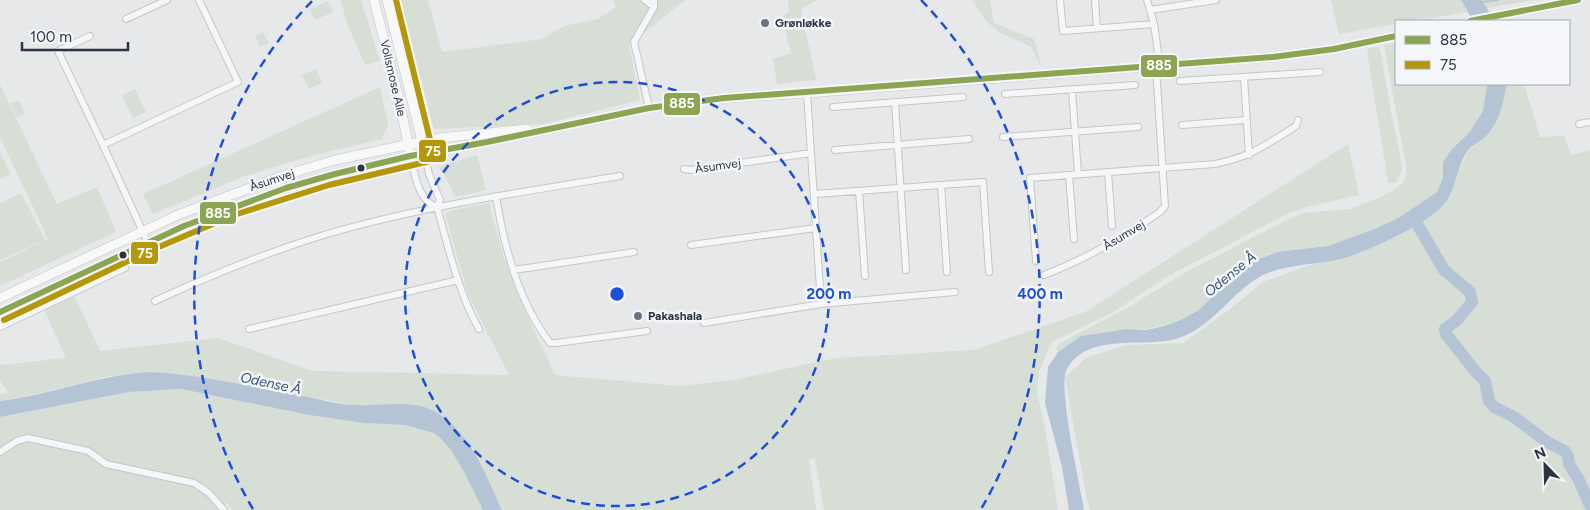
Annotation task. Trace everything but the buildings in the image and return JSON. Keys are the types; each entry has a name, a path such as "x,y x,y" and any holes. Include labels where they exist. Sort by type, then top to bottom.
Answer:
{"street":[{"path":"126,20 167,0"},
{"name":"Vollsmose Alle","path":"374,0 400,103 410,156"},
{"name":"Vollsmose Alle","path":"387,0 424,154"},
{"path":"645,0 654,4 634,42 649,108"},
{"path":"1060,0 1063,31 1154,24"},
{"path":"1095,0 1097,28"},
{"path":"1147,0 1154,24 1158,67"},
{"path":"1150,10 1216,0"},
{"path":"1476,20 1578,0"},
{"path":"103,145 238,82 203,2"},
{"path":"90,36 58,51 148,242"},
{"name":"Åsumvej","path":"0,312 148,242 231,207 286,188 410,156 563,127 649,108 724,98 1158,67 1296,55 1395,36"},
{"name":"Åsumvej","path":"1044,275 1073,263 1116,241 1164,208 1166,200 1158,67"},
{"path":"1180,81 1320,72"},
{"path":"1244,77 1249,155"},
{"path":"1005,94 1135,85"},
{"path":"1072,90 1078,174"},
{"path":"808,93 822,304"},
{"path":"832,107 963,97"},
{"path":"895,102 906,270"},
{"path":"1182,125 1246,120"},
{"path":"1036,261 1030,178 1214,164 1234,160 1249,155 1296,126 1298,120"},
{"path":"1578,124 1590,122"},
{"name":"Åsumvej","path":"0,298 212,201 282,176 335,160 422,141 494,132 563,127"},
{"path":"1003,137 1138,128"},
{"path":"835,150 969,139"},
{"name":"Åsumvej","path":"684,169 690,170 812,153"},
{"path":"424,154 429,174 440,200 438,207 458,280 479,329"},
{"path":"410,156 422,194 430,205 438,207"},
{"name":"Åsumvej","path":"1108,172 1112,226"},
{"path":"1069,175 1074,239"},
{"path":"154,301 228,268 276,250 329,234 438,207 620,176"},
{"path":"814,194 983,182 989,272"},
{"path":"941,185 947,272"},
{"path":"859,191 864,276"},
{"path":"496,196 504,237 514,270 529,308 550,342 556,343 647,331"},
{"path":"691,245 816,228"},
{"path":"514,270 634,252"},
{"path":"0,327 125,268"},
{"path":"249,328 458,280"},
{"path":"704,323 822,304 955,292"},
{"path":"0,452 17,441 28,438 88,451 106,464 194,483 209,493 224,510"}],"shaded area":[{"path":"341,0 361,0 380,61 365,65 346,21"},
{"path":"400,0 428,0 442,52 542,39 564,26 598,19 616,7 614,0 685,0 629,45 640,100 544,124 434,129"},
{"path":"788,0 817,0 801,9 816,80 777,84 773,59 791,53 782,17 789,11"},
{"path":"972,0 990,0 994,23 1034,39 1042,69 1031,47 999,32 986,21"},
{"path":"1331,0 1461,0 1467,12 1418,20 1395,20 1395,24 1339,34"},
{"path":"1482,0 1535,0 1487,8"},
{"path":"328,1 333,12 315,20 310,9"},
{"path":"263,32 269,43 260,47 255,36"},
{"path":"1395,43 1395,85 1487,85 1483,111 1469,133 1452,149 1443,162 1443,178 1437,192 1400,217 1377,228 1328,246 1285,251 1270,254 1259,259 1237,272 1199,310 1183,319 1149,329 1127,329 1081,336 1058,352 1056,348 1060,343 1129,307 1188,271 1283,222 1303,213 1350,209 1383,196 1404,181 1407,171 1384,45"},
{"path":"1378,47 1380,49 1402,166 1402,171 1396,183 1388,183 1367,51 1370,48"},
{"path":"316,69 322,83 309,89 302,75"},
{"path":"0,85 57,204 97,187 116,232 0,286 0,262 48,239 0,137"},
{"path":"1507,85 1524,85 1540,137 1564,136 1571,155 1590,150 1590,510 1090,510 1065,377 1087,357 1127,345 1183,343 1263,282 1310,265 1353,255 1398,235 1446,201 1468,151 1492,130"},
{"path":"380,87 388,125 382,139 314,155 242,177 153,214 143,194"},
{"path":"135,89 146,112 133,118 122,95"},
{"path":"19,100 25,114 17,118 10,104"},
{"path":"1348,144 1359,195 1307,207 1285,215 1170,275 1108,315 1052,342 1039,371 1037,393 1045,429 1058,510 824,510 815,458 809,460 816,510 502,510 473,449 462,434 368,406 207,378 152,372 109,376 0,401 0,394 9,393 0,380 0,365 66,358 41,303 71,289 100,351 218,338 313,371 509,375 468,294 445,213 489,203 504,258 520,300 555,375 679,386 733,380 836,358 973,350 1085,312"},
{"path":"0,152 11,174 0,179"},
{"path":"477,155 486,190 455,197 445,175 438,167"},
{"path":"21,193 45,240 0,260 0,203"},
{"path":"181,389 309,415 364,423 405,425 434,433 451,450 483,510 232,510 224,502 227,510 0,510 0,417 129,392"}],"water":[{"path":"1461,0 1482,0 1494,20 1472,20"},
{"path":"1487,85 1507,85 1495,125 1486,136 1466,153 1446,202 1438,210 1413,227 1397,236 1341,259 1301,265 1272,271 1263,275 1242,290 1203,325 1179,338 1165,341 1103,345 1076,357 1067,369 1065,395 1070,436 1084,510 1069,510 1062,467 1045,403 1048,367 1058,352 1081,336 1127,329 1147,330 1183,319 1199,310 1237,272 1259,259 1277,252 1328,246 1377,228 1400,217 1437,192 1443,178 1443,162 1452,149 1469,133 1483,111"},
{"path":"152,372 225,381 342,404 401,404 432,410 453,425 470,446 478,458 502,510 483,510 463,470 451,450 442,440 434,433 405,425 364,423 309,415 181,389 129,392 0,417 0,401 95,380"}],"waterway":[{"path":"1483,2 1498,0"},
{"path":"1413,217 1444,270 1470,292 1472,302 1457,320 1445,329 1446,334 1485,381 1489,401 1494,407 1514,417 1547,442 1565,451 1569,464 1578,478 1590,505"}],"transit line":[{"name":"75","path":"4,320 147,252 234,215 329,185 430,161 433,157 433,152 396,0"},
{"name":"885","path":"1475,20 1578,0"},
{"name":"885","path":"0,312 184,226 286,188 410,156 649,108 724,98 1273,57 1334,49 1395,36"}],"place":[{"name":"Grønløkke","path":"765,23"},
{"name":"Pakashala","path":"638,316"}],"water label":[{"name":"Odense Å","path":"1230,274"},
{"name":"Odense Å","path":"271,383"}]}
